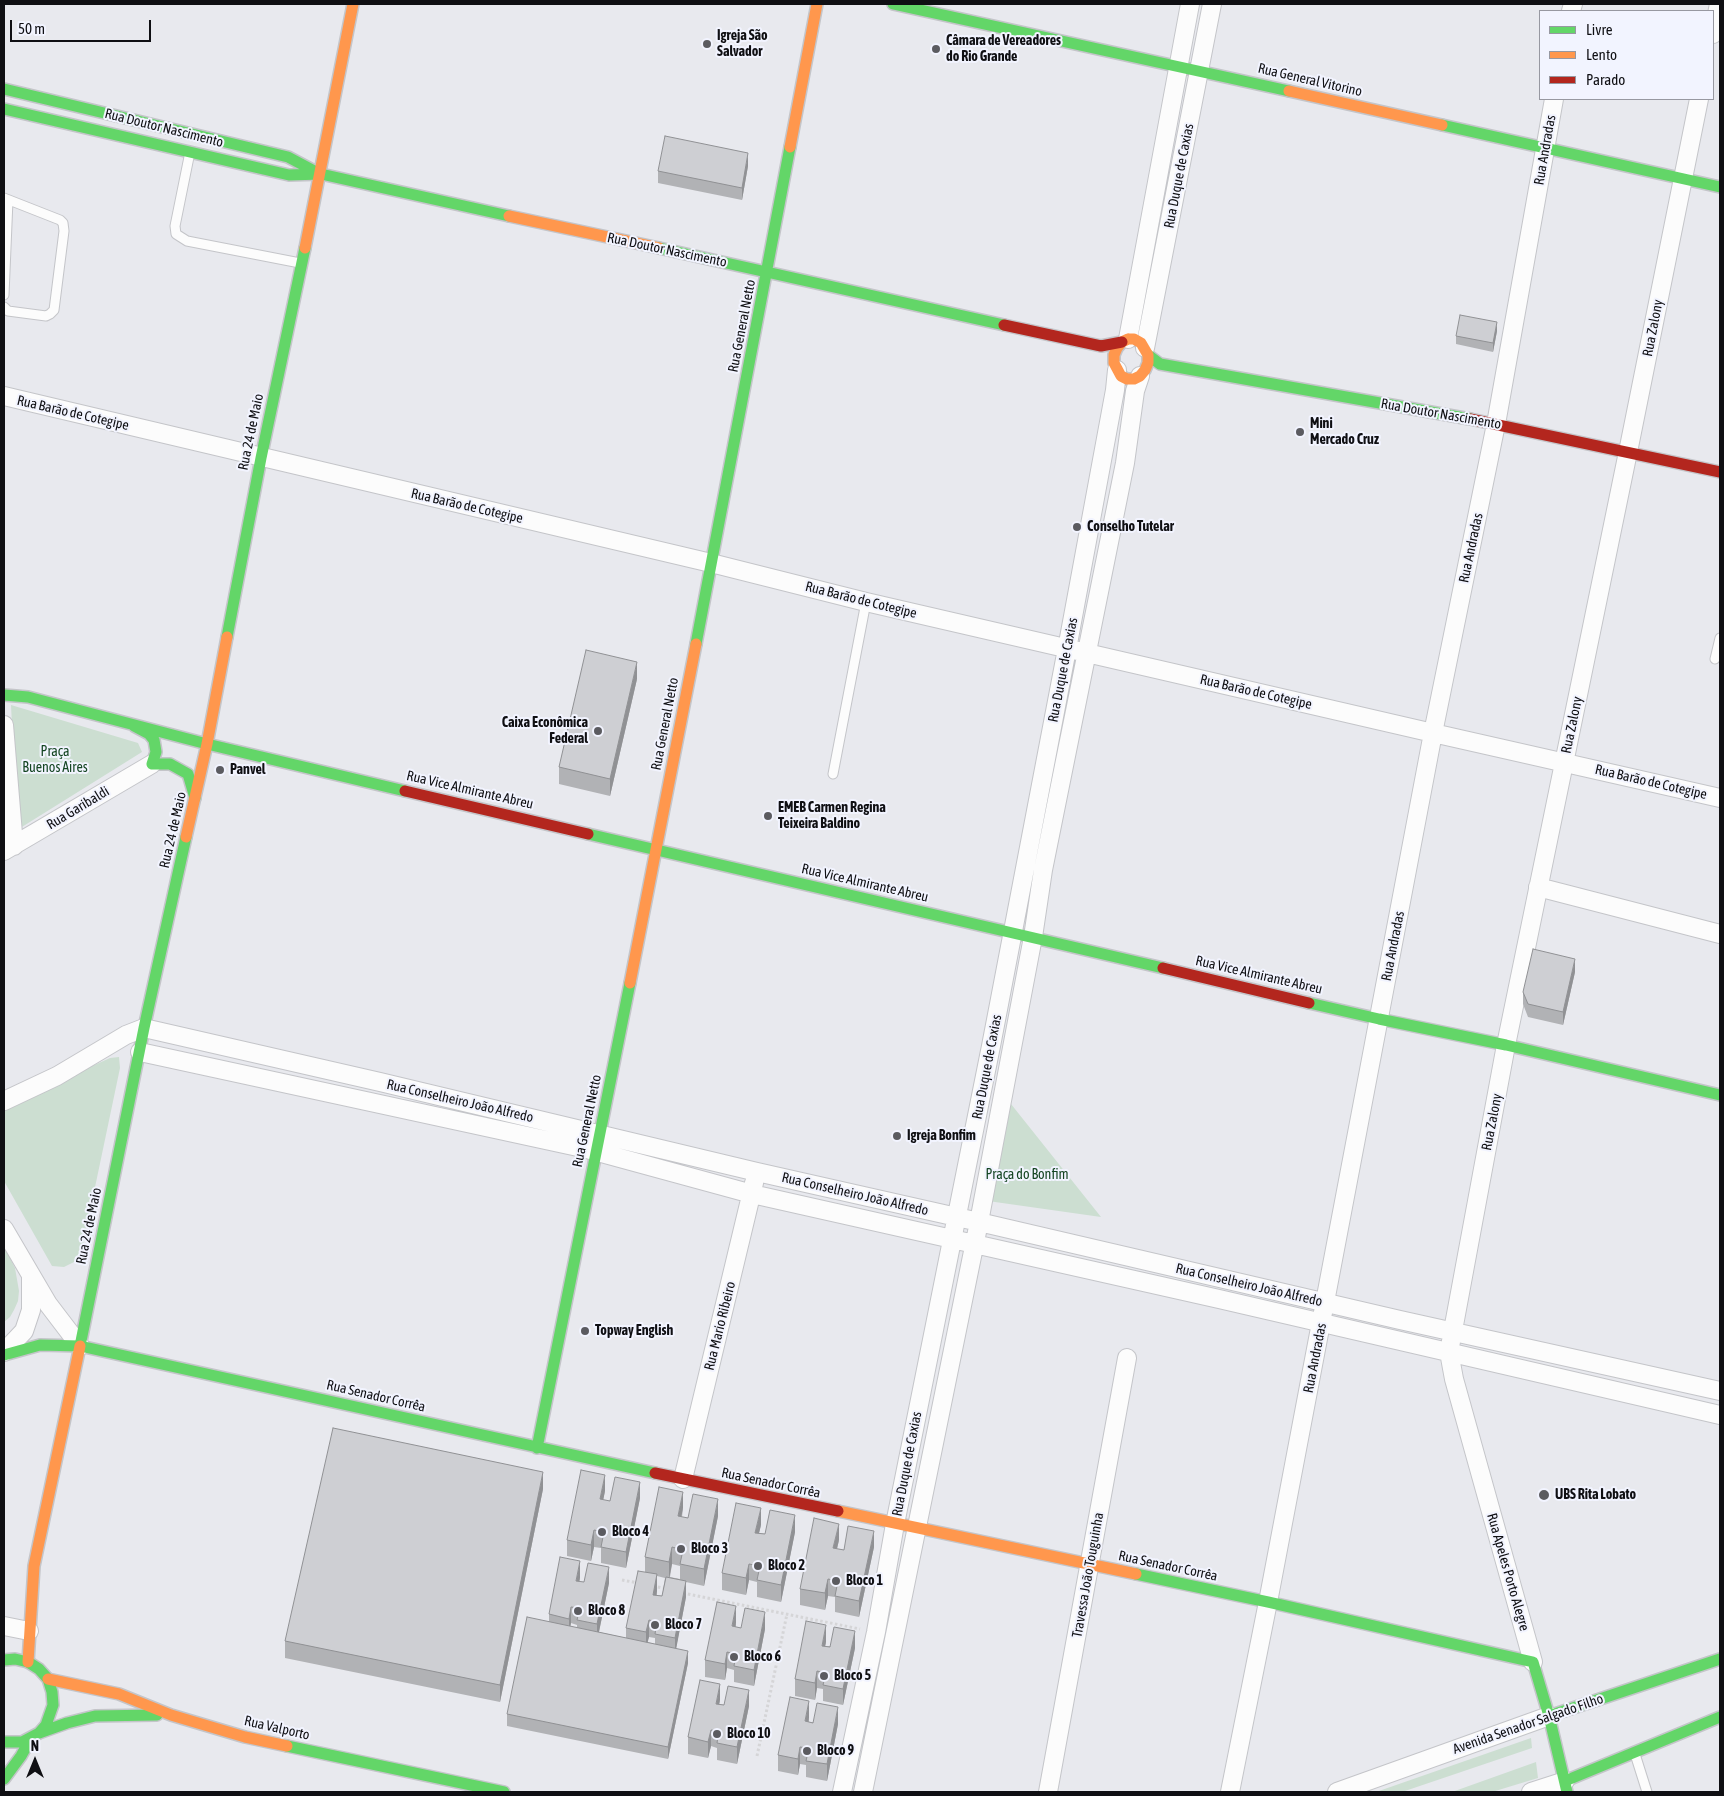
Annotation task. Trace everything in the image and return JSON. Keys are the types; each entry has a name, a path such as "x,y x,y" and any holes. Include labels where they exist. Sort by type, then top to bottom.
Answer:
{"main road":[{"name":"Rua 24 de Maio","path":"28,1662 34,1566 144,1028 207,744 261,458 321,174 353,4"},
{"name":"Rua General Netto","path":"537,1448 657,850 817,4"},
{"name":"Rua General Vitorino","path":"893,4 1720,187"},
{"name":"Rua Doutor Nascimento","path":"4,89 288,157 321,174"},
{"name":"Rua Doutor Nascimento","path":"4,109 290,175 321,174 768,271 1101,346 1125,341"},
{"path":"1115,367 1114,355 1125,341 1134,339 1141,342 1146,352 1148,363 1143,373"},
{"path":"1101,346 1121,376 1127,379 1134,379 1160,364"},
{"name":"Rua Doutor Nascimento","path":"1146,352 1160,364 1496,424 1720,472"},
{"name":"Rua Vice Almirante Abreu","path":"4,695 28,697 207,744 657,850 1379,1018 1720,1094"},
{"path":"130,724 149,734 154,740 156,752 152,764 170,764 188,774 195,798"},
{"name":"Rua Senador Corrêa","path":"4,1353 40,1345 80,1346 537,1448 1268,1602 1533,1662"},
{"name":"Avenida Senador Salgado Filho","path":"1548,1716 1720,1658"},
{"path":"4,1660 15,1659 28,1662 39,1669 48,1680 52,1692 53,1705 46,1725 35,1735 4,1779"},
{"name":"Rua Apeles Porto Alegre","path":"1533,1662 1566,1787"},
{"name":"Rua Valporto","path":"48,1680 119,1694 171,1715 245,1737 462,1788 504,1792"},
{"path":"4,1742 22,1742 67,1723 96,1716 131,1714 171,1715"},
{"path":"1566,1787 1634,1754 1720,1717"}],"street":[{"name":"Rua Duque de Caxias","path":"1125,341 1152,215 1190,4"},
{"name":"Rua Duque de Caxias","path":"1146,352 1212,4"},
{"path":"1714,29 1719,4"},
{"name":"Rua Andradas","path":"1230,1792 1326,1302 1433,733 1496,424 1554,100"},
{"name":"Rua Zalony","path":"1449,1352 1506,1046 1699,100"},
{"path":"1167,129 1188,132"},
{"path":"1158,175 1179,178"},
{"path":"1152,215 1171,218"},
{"path":"1142,265 1161,271"},
{"name":"Rua Duque de Caxias","path":"842,1792 876,1632 895,1524 1026,868 1115,390 1115,367"},
{"name":"Rua Duque de Caxias","path":"863,1792 979,1222 1033,937 1043,870 1125,463 1135,391 1143,373"},
{"name":"Rua Barão de Cotegipe","path":"4,396 711,563 1086,654 1720,798"},
{"path":"1102,458 1125,463"},
{"path":"1084,560 1104,564"},
{"path":"4,725 9,848"},
{"path":"1050,738 1069,742"},
{"name":"Rua Garibaldi","path":"9,848 152,764"},
{"path":"1026,868 1043,870"},
{"path":"1538,887 1720,934"},
{"path":"4,1101 57,1076 126,1036 144,1028"},
{"name":"Rua Conselheiro João Alfredo","path":"144,1028 757,1172 1720,1392"},
{"path":"991,1046 1012,1051"},
{"name":"Rua Conselheiro João Alfredo","path":"140,1052 596,1152 752,1194 1396,1339 1720,1415"},
{"path":"376,1104 380,1082"},
{"path":"445,1119 450,1099"},
{"path":"682,1175 687,1155"},
{"name":"Rua Mario Ribeiro","path":"683,1479 757,1172"},
{"path":"858,1217 863,1196"},
{"path":"4,1229 48,1304 80,1346"},
{"path":"1143,1282 1148,1261"},
{"path":"4,1353 24,1331 31,1310 31,1276"},
{"path":"1219,1299 1223,1279"},
{"path":"1396,1339 1400,1320"},
{"path":"933,1334 955,1339"},
{"name":"Rua Apeles Porto Alegre","path":"1449,1352 1454,1379 1533,1662"},
{"path":"1558,1377 1562,1356"},
{"name":"Travessa João Touguinha","path":"1048,1792 1127,1358"},
{"path":"1691,1408 1696,1386"},
{"path":"922,1387 944,1394"},
{"path":"4,1626 29,1631"},
{"name":"Avenida Senador Salgado Filho","path":"1337,1792 1548,1716"},
{"path":"1530,1792 1566,1787"}],"lane":[{"path":"190,152 175,226 176,234 187,241 302,264"},
{"path":"4,295 6,199 60,220 63,223 64,231 54,310 46,316 8,311 4,307"},
{"path":"834,774 866,602"},
{"path":"1715,659 1720,638"},
{"path":"1634,1754 1647,1792"}],"path":[{"path":"622,1580 642,1584"},
{"path":"651,1586 670,1590"},
{"path":"680,1592 876,1632"},
{"path":"757,1756 787,1614"}],"green space":[{"name":"Praça Buenos Aires","path":"11,705 138,743 142,752 17,830"},
{"path":"119,1057 120,1068 81,1254 74,1262 64,1267 52,1266 4,1181 4,1106 110,1058"},
{"name":"Praça do Bonfim","path":"1011,1104 1101,1217 988,1201"},
{"path":"4,1246 15,1268 19,1291 18,1301 14,1310 4,1322"},
{"path":"1531,1738 1532,1748 1402,1792 1376,1792"},
{"path":"1536,1762 1538,1778 1492,1792 1452,1792"}],"building":[{"path":"665,136 748,153 742,188 658,171"},
{"path":"1460,315 1497,322 1493,343 1456,336"},
{"name":"Caixa Econômica Federal","path":"586,650 637,662 610,779 559,767"},
{"path":"1533,949 1575,959 1563,1012 1528,1004 1523,992"},
{"path":"333,1428 543,1472 500,1685 285,1641"},
{"name":"Bloco 4","path":"581,1470 605,1475 600,1499 610,1501 615,1477 640,1482 626,1552 601,1547 604,1532 594,1530 591,1545 567,1540"},
{"name":"Bloco 3","path":"659,1487 683,1492 678,1516 688,1518 693,1494 718,1499 704,1569 680,1564 683,1550 672,1547 669,1562 645,1557"},
{"name":"Bloco 2","path":"736,1503 761,1508 755,1533 765,1534 770,1510 795,1515 781,1585 757,1580 760,1566 749,1564 746,1578 722,1573"},
{"name":"Bloco 1","path":"814,1518 839,1524 833,1548 844,1550 848,1526 874,1531 859,1601 835,1596 838,1581 828,1579 825,1593 800,1589"},
{"name":"Bloco 8","path":"560,1557 580,1561 576,1581 584,1582 588,1563 609,1567 597,1624 577,1620 580,1608 571,1607 569,1619 549,1614"},
{"name":"Bloco 7","path":"638,1571 657,1574 653,1595 662,1596 666,1577 686,1581 675,1638 655,1634 657,1622 649,1620 646,1632 626,1628"},
{"name":"Bloco 6","path":"717,1602 736,1606 732,1626 741,1628 745,1608 765,1612 754,1670 734,1666 736,1654 727,1652 725,1664 705,1660"},
{"path":"527,1617 688,1651 668,1747 507,1714"},
{"name":"Bloco 5","path":"806,1621 826,1625 822,1646 830,1647 834,1627 855,1631 843,1689 823,1685 826,1673 817,1671 815,1683 795,1679"},
{"name":"Bloco 10","path":"700,1680 720,1684 716,1704 724,1705 728,1686 749,1690 737,1747 717,1743 719,1731 711,1730 708,1742 688,1737"},
{"name":"Bloco 9","path":"790,1697 809,1701 805,1721 813,1723 817,1703 838,1707 827,1764 806,1761 809,1748 800,1747 798,1759 778,1755"}],"traffic: fast":[{"path":"893,4 1289,91"},
{"path":"4,89 288,157 320,174"},
{"path":"4,109 289,175 321,174 509,216"},
{"path":"1442,125 1720,187"},
{"path":"696,644 790,147"},
{"path":"227,637 261,458 305,248"},
{"path":"659,248 1004,325"},
{"path":"1148,355 1160,364 1470,419"},
{"path":"4,695 28,697 207,744 405,791"},
{"path":"134,726 149,734 154,740 156,752 152,764 170,764 188,774 195,798"},
{"path":"588,834 1163,968"},
{"path":"80,1346 144,1028 186,837"},
{"path":"537,1448 630,983"},
{"path":"1309,1003 1506,1045 1720,1095"},
{"path":"4,1355 40,1345 80,1346 655,1473"},
{"path":"1136,1574 1533,1662 1549,1716 1567,1792"},
{"path":"4,1660 15,1659 28,1662 39,1669 48,1679 53,1705 46,1725 39,1733 22,1742 4,1742"},
{"path":"1549,1716 1720,1659"},
{"path":"39,1733 95,1716 157,1715"},
{"path":"1565,1781 1720,1717"},
{"path":"4,1779 21,1756 31,1738"},
{"path":"287,1746 504,1792"}],"traffic: slow":[{"path":"305,248 353,4"},
{"path":"790,147 817,4"},
{"path":"1289,91 1442,125"},
{"path":"509,216 659,248"},
{"path":"1128,339 1134,339 1141,343 1148,355 1148,363 1145,370 1134,379 1127,379 1121,376 1114,363 1114,355 1117,348 1128,339"},
{"path":"186,837 207,744 227,637"},
{"path":"630,983 696,644"},
{"path":"28,1662 34,1566 80,1346"},
{"path":"838,1511 1136,1574"},
{"path":"48,1679 119,1694 171,1715 245,1737 287,1746"}],"traffic: jam":[{"path":"1004,325 1101,346 1122,342"},
{"path":"1470,419 1720,472"},
{"path":"405,791 588,834"},
{"path":"1163,968 1309,1003"},
{"path":"655,1473 838,1511"}],"place":[{"name":"Igreja São Salvador","path":"707,44"},
{"name":"Câmara de Vereadores do Rio Grande","path":"936,49"},
{"name":"Mini Mercado Cruz","path":"1300,432"},
{"name":"Conselho Tutelar","path":"1077,527"},
{"name":"Caixa Econômica Federal","path":"598,731"},
{"name":"Panvel","path":"220,770"},
{"name":"EMEB Carmen Regina Teixeira Baldino","path":"768,816"},
{"name":"Igreja Bonfim","path":"897,1136"},
{"name":"Topway English","path":"585,1331"},
{"name":"UBS Rita Lobato","path":"1544,1495"},
{"name":"Bloco 4","path":"602,1532"},
{"name":"Bloco 3","path":"681,1549"},
{"name":"Bloco 2","path":"758,1566"},
{"name":"Bloco 1","path":"836,1581"},
{"name":"Bloco 8","path":"578,1611"},
{"name":"Bloco 7","path":"655,1625"},
{"name":"Bloco 6","path":"734,1657"},
{"name":"Bloco 5","path":"824,1676"},
{"name":"Bloco 10","path":"717,1734"},
{"name":"Bloco 9","path":"807,1751"}]}
